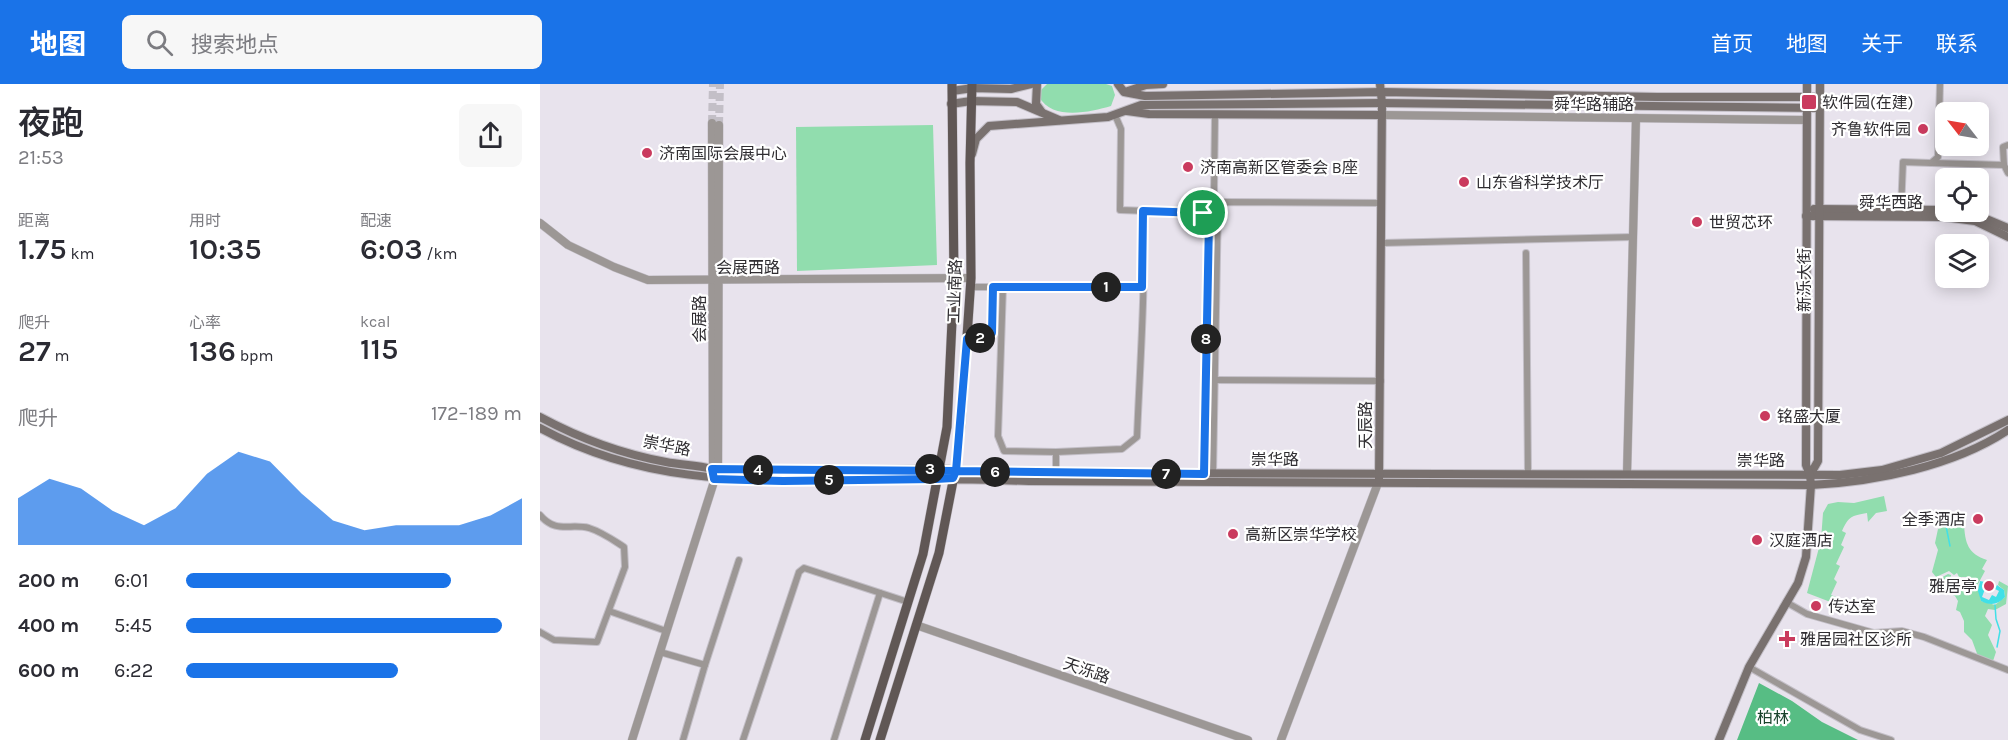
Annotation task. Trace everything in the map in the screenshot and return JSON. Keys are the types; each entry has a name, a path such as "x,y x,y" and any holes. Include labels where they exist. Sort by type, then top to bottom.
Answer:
{"main road":[{"path":"952,88 973,86 1011,89 1030,84"},
{"path":"1038,84 1036,104 1043,113"},
{"path":"1118,84 1124,92 1124,110"},
{"path":"1124,92 1146,85 1163,84"},
{"path":"1381,88 1389,84"},
{"name":"新泺大街","path":"1719,740 1749,667 1798,583 1806,557 1811,485 1806,465 1807,84"},
{"name":"新泺大街","path":"1810,475 1818,461 1820,84"},
{"name":"工业南路","path":"880,740 939,553 954,475 971,283 970,163 973,86"},
{"name":"工业南路","path":"865,740 923,554 947,427 954,279 952,88"},
{"path":"1124,92 1144,96 1381,88 1657,97 1820,97"},
{"name":"天辰路","path":"1379,479 1381,88"},
{"path":"951,104 971,101 1017,102 1062,122"},
{"path":"970,163 976,139 989,126 1005,123 1062,122 1115,115 1141,105 1382,103 1820,108"},
{"path":"1124,110 1149,114 1382,115"},
{"name":"舜华西路","path":"1819,213 1935,210"},
{"name":"舜华西路","path":"1807,213 1944,217 1975,221 2008,237"},
{"path":"1989,220 2008,228"},
{"name":"崇华路","path":"540,417 585,439 665,462 715,469 937,474 1029,481 1379,479 1528,474 1840,475 1882,470 1941,453 2008,420"},
{"name":"崇华路","path":"540,428 581,448 616,459 663,472 714,479 783,481 937,474"},
{"name":"崇华路","path":"954,475 1208,474 1379,479 1811,485 1844,483 1915,469 1983,444 2008,430"}],"street":[{"path":"1931,163 1938,157 1940,84"},
{"path":"1208,474 1215,380 1218,202 1214,194 1215,114"},
{"path":"1115,115 1121,129 1120,210 1203,213 1209,221 1208,474"},
{"name":"舜华路辅路","path":"1382,115 1806,120"},
{"path":"1627,474 1636,118"},
{"name":"会展路","path":"632,740 714,479 716,124"},
{"path":"2008,144 2003,147 2004,165 2008,173"},
{"path":"1901,210 1903,162 2004,165"},
{"path":"1218,202 1382,203"},
{"path":"1003,287 998,436 1004,451 1056,452 1122,449 1137,436 1143,211"},
{"name":"会展西路","path":"540,223 568,245 648,280 954,279 971,283"},
{"path":"1382,243 1633,237"},
{"path":"1526,253 1528,474"},
{"path":"971,283 993,287 1142,287"},
{"path":"967,339 983,338 992,333 993,287"},
{"path":"1215,380 1381,381"},
{"path":"1056,452 1056,473"},
{"name":"天辰路","path":"1281,740 1379,479"},
{"path":"540,515 556,527 589,528 624,547 624,567 597,642 554,640 540,632"},
{"path":"683,740 739,560"},
{"path":"743,740 798,572 804,568 908,602"},
{"path":"834,740 880,593"},
{"path":"1786,602 1807,614 1874,633 1902,631 1924,637 2008,670"},
{"path":"609,610 666,631"},
{"name":"天泺路","path":"916,625 1248,740"},
{"path":"660,652 705,666"},
{"path":"1749,667 1860,730 1891,740"}],"green space":[{"path":"1047,84 1106,84 1112,86 1115,95 1111,106 1083,112 1062,112 1045,105 1039,97 1041,90"},
{"path":"933,125 937,265 797,271 796,127"},
{"path":"1884,496 1887,511 1876,513 1868,522 1867,513 1854,516 1842,531 1846,533 1841,545 1844,547 1836,564 1840,566 1834,579 1837,582 1831,595 1836,597 1833,603 1807,593 1821,540 1823,513 1828,504 1854,503"},
{"path":"1957,522 1964,524 1965,537 1972,551 1987,560 1982,569 1985,571 1978,584 1981,601 1995,605 2005,597 2004,590 1998,585 1999,581 2008,586 2006,604 1995,610 1988,609 1985,616 1992,625 1988,635 1996,652 1992,664 1979,659 1972,640 1964,632 1964,621 1960,612 1956,610 1958,601 1955,596 1939,589 1939,579 1948,574 1951,575 1950,582 1960,589 1965,586 1967,577 1959,577 1957,573 1954,575 1949,571 1936,577 1932,572 1938,550 1935,543 1938,529"},
{"name":"柏林","path":"1759,683 1792,701 1822,722 1858,740 1737,740"}],"water":[{"path":"1980,581 1985,582 1982,587 1985,589 1982,597 1989,600 1992,595 1996,597 1999,591 1995,589 1997,585 2004,590 2005,597 1994,604 1981,601 1978,591"}],"waterway":[{"path":"1946,526 1950,546"},
{"path":"1995,605 2000,631 1997,647"}],"tunnel":[{"path":"712,123 713,84"},
{"path":"719,125 720,84"}],"place":[{"name":"软件园(在建)","path":"1809,102"},
{"name":"齐鲁软件园","path":"1923,129"},
{"name":"济南国际会展中心","path":"647,153"},
{"name":"济南高新区管委会 B座","path":"1188,167"},
{"name":"山东省科学技术厅","path":"1464,182"},
{"name":"世贸芯环","path":"1697,222"},
{"name":"铭盛大厦","path":"1765,416"},
{"name":"全季酒店","path":"1978,519"},
{"name":"高新区崇华学校","path":"1233,534"},
{"name":"汉庭酒店","path":"1757,540"},
{"name":"雅居亭","path":"1989,586"},
{"name":"传达室","path":"1816,606"},
{"name":"雅居园社区诊所","path":"1787,639"}],"route":[{"path":"1203,213 1143,211 1142,287 993,287 992,333 983,338 967,339 956,471 938,469 783,471 712,469 714,479 783,481 936,479 953,478 956,471 1204,474 1209,221 1203,213"}]}
